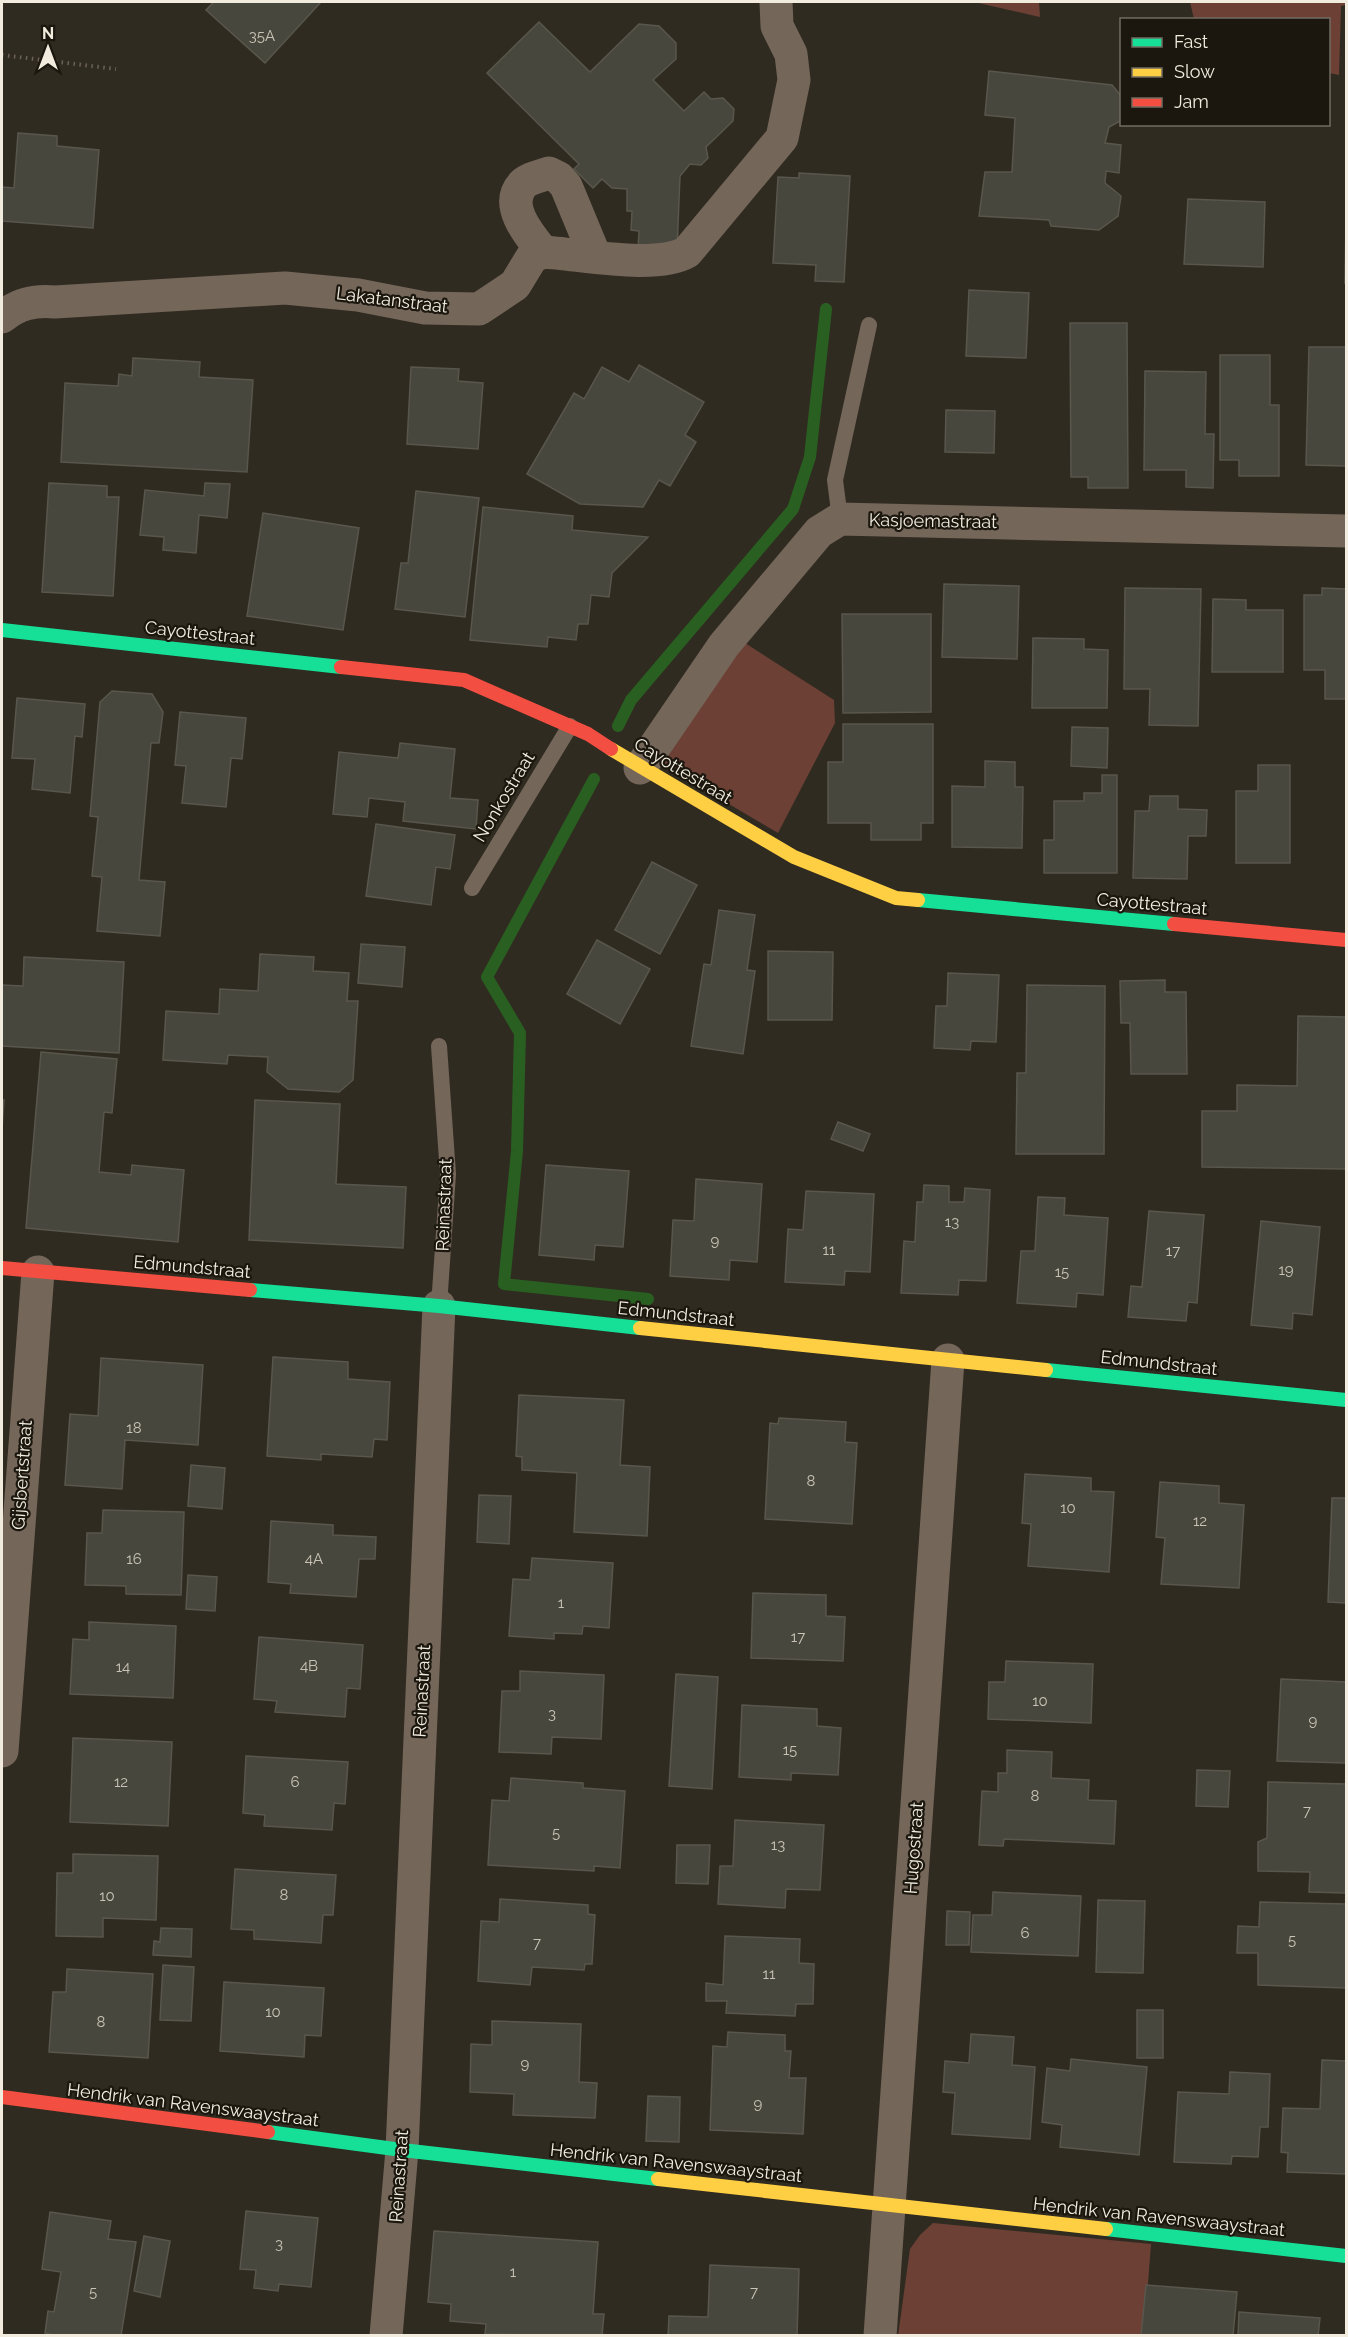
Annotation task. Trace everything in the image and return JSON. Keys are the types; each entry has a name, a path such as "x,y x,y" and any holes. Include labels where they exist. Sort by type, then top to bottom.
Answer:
{"street":[{"path":"595,256 566,186 559,178 549,173 523,184 516,196 517,207 524,227 543,252 644,261 676,258 687,252 782,138 794,80 790,54 777,26 776,2"},
{"name":"Lakatanstraat","path":"2,317 13,308 37,300 55,302 285,288 358,295 425,308 479,309 515,285 532,257 543,252"},
{"path":"640,768 724,645 819,532 840,519"},
{"name":"Kasjoemastraat","path":"840,519 1347,531"},
{"name":"Cayottestraat","path":"2,630 464,680 588,734 640,768 794,857 896,898 1347,940"},
{"name":"Edmundstraat","path":"2,1268 439,1305 507,1315 1347,1400"},
{"name":"Gijsbertstraat","path":"2,1751 38,1272"},
{"name":"Reinastraat","path":"386,2336 402,2150 439,1305"},
{"name":"Hugostraat","path":"880,2336 948,1360"},
{"name":"Hendrik van Ravenswaaystraat","path":"2,2097 402,2150 1347,2256"}],"lane":[{"path":"840,519 835,480 869,325"},
{"name":"Nonkostraat","path":"472,888 570,726"},
{"name":"Reinastraat","path":"439,1046 448,1174 439,1305"}],"path":[{"path":"2,55 116,69"}],"shaded area":[{"path":"974,2 1039,2 1040,17"},
{"path":"1190,2 1346,2 1346,5 1341,6 1339,75 1330,73 1330,18 1194,18"},
{"path":"745,643 834,700 835,723 778,833 668,768 662,760"},
{"path":"933,2223 1151,2244 1144,2335 898,2336 910,2249"}],"building":[{"path":"214,2 321,2 265,63 206,10"},
{"path":"539,22 590,72 639,24 659,26 676,43 676,59 653,80 684,111 704,92 711,99 723,98 734,109 733,121 706,147 708,158 701,165 690,164 680,176 677,250 638,249 639,231 631,230 632,211 627,211 627,189 612,188 602,179 593,188 574,169 579,164 487,73"},
{"path":"989,71 1112,85 1120,95 1120,121 1109,127 1105,143 1121,145 1119,173 1106,171 1105,183 1121,196 1118,216 1099,230 1051,226 1049,220 979,216 985,172 1012,172 1015,118 985,115"},
{"path":"18,133 57,136 57,146 99,150 93,228 2,221 2,187 14,188"},
{"path":"799,173 850,176 844,282 815,281 816,265 773,263 778,177 799,178"},
{"path":"1188,199 1265,202 1263,267 1184,264"},
{"path":"1346,219 1346,283 1345,283"},
{"path":"969,290 1029,293 1026,358 966,356"},
{"path":"1070,323 1127,323 1128,488 1088,488 1088,477 1071,477"},
{"path":"1309,347 1346,347 1346,466 1306,465"},
{"path":"1220,355 1270,355 1270,405 1279,405 1279,476 1239,476 1239,460 1220,460"},
{"path":"133,358 200,362 199,377 253,380 247,472 61,462 65,383 118,386 119,374 132,376"},
{"path":"639,365 704,402 685,435 696,442 670,486 659,480 643,507 580,504 527,474 574,393 584,399 602,367 629,382"},
{"path":"411,367 459,369 458,381 483,383 478,449 407,444"},
{"path":"1145,371 1206,372 1205,434 1214,434 1213,488 1186,487 1186,470 1144,470"},
{"path":"946,410 995,411 994,453 945,452"},
{"path":"49,483 107,486 107,497 119,497 113,596 42,592"},
{"path":"205,483 230,484 227,518 199,515 196,553 163,550 164,537 140,535 145,490 204,496"},
{"path":"416,491 479,498 465,617 395,609 401,563 408,563"},
{"path":"483,507 573,516 572,530 648,537 612,573 609,597 591,595 588,624 578,624 576,640 548,637 547,647 470,640"},
{"path":"263,513 359,528 343,630 247,616"},
{"path":"944,584 1019,586 1017,659 942,657"},
{"path":"1125,588 1201,589 1198,726 1149,725 1150,689 1124,689"},
{"path":"1322,588 1346,589 1346,699 1325,699 1325,670 1304,670 1304,595 1322,595"},
{"path":"1213,599 1246,600 1246,610 1283,610 1283,672 1212,672"},
{"path":"842,614 931,614 931,712 843,713"},
{"path":"1033,638 1084,639 1084,649 1108,650 1107,708 1032,708"},
{"path":"112,691 152,694 163,712 159,743 151,743 139,880 165,882 160,936 97,931 102,877 92,876 98,817 90,816 100,702"},
{"path":"17,698 85,704 82,737 75,736 70,793 32,789 35,759 12,758"},
{"path":"180,712 246,718 242,759 231,758 226,807 182,803 186,766 175,765"},
{"path":"843,724 933,724 933,823 921,823 921,840 871,840 871,823 828,823 828,762 843,762"},
{"path":"1072,727 1108,728 1107,768 1071,766"},
{"path":"400,743 455,749 450,798 478,800 476,829 403,821 405,802 369,798 367,817 333,814 339,752 398,758"},
{"path":"985,761 1015,762 1015,787 1023,787 1022,848 952,847 952,786 985,787"},
{"path":"1258,765 1290,765 1290,863 1236,863 1236,791 1258,791"},
{"path":"1102,775 1117,775 1117,873 1044,873 1044,840 1054,840 1054,801 1084,801 1084,793 1102,793"},
{"path":"1150,796 1178,796 1178,809 1207,810 1206,836 1188,836 1187,879 1133,878 1135,811 1149,811"},
{"path":"376,824 455,835 450,869 436,867 431,905 366,896"},
{"path":"652,862 697,885 660,954 615,930"},
{"path":"719,910 755,915 747,970 755,971 743,1054 691,1046 704,964 711,965"},
{"path":"597,940 650,969 620,1024 567,994"},
{"path":"361,944 405,947 402,987 358,983"},
{"path":"768,951 833,952 832,1020 768,1020"},
{"path":"260,954 314,957 313,971 349,973 347,1001 358,1001 353,1080 339,1092 288,1089 267,1072 268,1057 228,1055 227,1064 163,1060 166,1011 219,1014 220,989 258,991"},
{"path":"24,957 124,962 119,1053 2,1046 2,985 23,986"},
{"path":"948,973 999,975 996,1042 971,1041 970,1050 934,1048 936,1006 947,1006"},
{"path":"1165,980 1165,992 1186,992 1187,1074 1131,1074 1130,1023 1121,1023 1120,981"},
{"path":"1027,985 1105,986 1104,1154 1016,1154 1017,1073 1026,1073"},
{"path":"1298,1016 1346,1017 1346,1169 1202,1167 1202,1111 1237,1111 1237,1085 1297,1086"},
{"path":"41,1052 117,1059 112,1113 104,1112 99,1172 131,1175 132,1165 184,1170 178,1242 26,1228"},
{"path":"2,1100 4,1100 2,1129"},
{"path":"255,1100 340,1104 336,1184 406,1187 403,1248 249,1240"},
{"path":"838,1122 870,1134 863,1151 831,1139"},
{"path":"546,1165 629,1171 623,1247 595,1245 594,1260 539,1255"},
{"path":"696,1179 762,1184 757,1262 730,1260 729,1280 670,1276 673,1220 694,1221"},
{"path":"924,1185 949,1186 949,1202 964,1202 965,1188 990,1190 986,1281 959,1280 958,1295 901,1293 904,1241 915,1242 917,1202 923,1202"},
{"path":"806,1191 874,1194 870,1272 845,1271 844,1285 785,1282 788,1229 803,1230"},
{"path":"1038,1197 1065,1198 1064,1215 1108,1218 1103,1295 1077,1293 1076,1307 1017,1303 1021,1251 1035,1251"},
{"path":"1149,1211 1204,1215 1197,1303 1188,1302 1186,1321 1128,1317 1131,1286 1142,1287"},
{"path":"1261,1221 1320,1227 1312,1315 1293,1313 1292,1329 1251,1325"},
{"path":"273,1357 348,1362 348,1379 390,1382 387,1440 374,1439 372,1457 321,1454 321,1460 267,1456"},
{"path":"101,1358 203,1365 198,1445 125,1440 122,1489 65,1485 70,1414 98,1416"},
{"path":"519,1395 624,1400 620,1465 650,1467 647,1536 574,1532 577,1473 522,1470 522,1457 516,1456"},
{"path":"779,1418 846,1422 845,1442 857,1443 852,1524 765,1519 770,1423 778,1424"},
{"path":"191,1465 225,1468 222,1509 188,1506"},
{"path":"1025,1474 1091,1478 1091,1491 1114,1492 1109,1572 1028,1566 1031,1524 1022,1523"},
{"path":"1160,1482 1219,1486 1219,1503 1244,1505 1239,1588 1161,1584 1165,1538 1156,1537"},
{"path":"479,1495 511,1496 509,1544 477,1542"},
{"path":"1332,1498 1346,1498 1346,1603 1328,1602"},
{"path":"103,1510 184,1512 181,1595 126,1594 126,1586 85,1585 87,1533 102,1533"},
{"path":"271,1521 333,1525 333,1535 376,1537 375,1559 359,1559 356,1597 290,1593 291,1584 268,1582"},
{"path":"532,1558 613,1563 609,1628 583,1626 582,1634 554,1633 554,1639 509,1636 513,1579 530,1580"},
{"path":"188,1575 217,1577 215,1611 186,1609"},
{"path":"753,1593 826,1595 826,1616 845,1617 843,1661 751,1658"},
{"path":"89,1622 176,1626 173,1698 70,1694 73,1639 89,1640"},
{"path":"259,1637 363,1645 360,1689 347,1688 345,1717 275,1712 277,1701 254,1699"},
{"path":"1006,1661 1093,1664 1091,1723 988,1719 989,1682 1005,1682"},
{"path":"520,1671 604,1675 601,1739 552,1737 551,1754 499,1752 502,1691 520,1691"},
{"path":"676,1674 718,1677 712,1789 669,1786"},
{"path":"1281,1679 1346,1682 1346,1763 1277,1761"},
{"path":"742,1705 817,1709 817,1726 841,1728 838,1775 791,1773 791,1780 739,1777"},
{"path":"73,1738 172,1742 168,1826 70,1822"},
{"path":"1007,1750 1052,1752 1051,1778 1089,1780 1088,1800 1116,1801 1114,1844 1004,1839 1003,1846 979,1845 982,1791 998,1792 998,1773 1007,1773"},
{"path":"246,1756 348,1762 345,1804 334,1803 332,1830 264,1826 265,1815 243,1813"},
{"path":"1197,1770 1230,1771 1228,1807 1196,1806"},
{"path":"511,1778 583,1783 583,1788 625,1791 620,1868 594,1866 594,1871 488,1865 492,1800 509,1801"},
{"path":"1268,1782 1346,1784 1346,1893 1309,1892 1310,1872 1258,1871 1258,1842 1267,1838"},
{"path":"735,1820 824,1825 820,1890 786,1889 785,1908 718,1904 720,1866 733,1866"},
{"path":"677,1845 710,1845 708,1884 676,1883"},
{"path":"73,1854 158,1856 156,1920 103,1918 103,1937 56,1936 57,1873 73,1873"},
{"path":"235,1869 336,1875 333,1915 323,1915 321,1943 254,1939 254,1930 231,1929"},
{"path":"993,1892 1081,1896 1078,1956 971,1952 973,1915 992,1915"},
{"path":"500,1899 588,1905 588,1914 595,1915 592,1964 585,1964 584,1970 532,1967 530,1985 478,1981 481,1921 499,1922"},
{"path":"1098,1900 1145,1901 1143,1973 1096,1972"},
{"path":"1260,1902 1346,1904 1346,1988 1258,1985 1258,1953 1237,1953 1238,1926 1259,1927"},
{"path":"947,1911 970,1912 969,1945 946,1945"},
{"path":"161,1928 192,1929 191,1957 153,1955 154,1941 160,1942"},
{"path":"725,1936 800,1939 799,1963 814,1964 813,2004 796,2004 795,2016 726,2013 727,2001 706,2001 706,1983 723,1985"},
{"path":"163,1965 194,1967 191,2021 160,2020"},
{"path":"67,1969 153,1974 148,2058 49,2052 53,1992 66,1992"},
{"path":"224,1982 324,1988 321,2036 305,2035 304,2057 220,2051"},
{"path":"1137,2010 1163,2010 1163,2058 1137,2058"},
{"path":"492,2021 581,2024 579,2082 597,2083 595,2118 513,2115 514,2094 470,2092 471,2044 492,2045"},
{"path":"728,2032 785,2035 785,2051 791,2051 789,2078 806,2078 803,2134 710,2130 713,2046 727,2047"},
{"path":"971,2034 1014,2037 1012,2065 1035,2067 1030,2139 952,2134 955,2093 943,2092 945,2061 969,2063"},
{"path":"1071,2059 1147,2067 1139,2155 1060,2147 1062,2125 1042,2122 1047,2068 1070,2071"},
{"path":"1322,2060 1346,2061 1346,2174 1287,2172 1288,2153 1281,2152 1283,2108 1320,2109"},
{"path":"1230,2072 1270,2074 1268,2127 1260,2127 1258,2157 1232,2156 1231,2164 1174,2162 1178,2092 1229,2094"},
{"path":"648,2096 680,2097 679,2142 646,2141"},
{"path":"246,2211 318,2218 311,2287 279,2284 278,2291 254,2288 256,2270 240,2269"},
{"path":"50,2212 111,2221 108,2239 136,2242 121,2336 57,2336 45,2333 48,2311 54,2312 61,2272 42,2269"},
{"path":"434,2231 598,2242 593,2314 604,2314 602,2336 485,2334 486,2324 450,2321 451,2304 428,2302"},
{"path":"144,2236 170,2241 160,2297 134,2291"},
{"path":"710,2265 799,2269 797,2336 668,2336 669,2316 708,2317"},
{"path":"1146,2285 1237,2292 1233,2336 1141,2336"},
{"path":"1239,2312 1320,2318 1318,2336 1238,2336"}],"waterway":[{"path":"618,726 631,700 793,509 810,457 826,309"},
{"path":"594,779 487,977 520,1033 517,1151 504,1284 648,1299"}],"traffic: fast":[{"path":"2,630 341,667"},
{"path":"918,900 1174,924"},
{"path":"250,1290 439,1306 640,1328"},
{"path":"1046,1370 1346,1400"},
{"path":"268,2132 402,2150 658,2179"},
{"path":"1106,2229 1346,2256"}],"traffic: slow":[{"path":"611,749 794,857 896,898 918,900"},
{"path":"640,1328 1046,1370"},
{"path":"658,2179 1106,2229"}],"traffic: jam":[{"path":"341,667 464,680 588,734 611,749"},
{"path":"1174,924 1346,940"},
{"path":"2,1268 250,1290"},
{"path":"2,2097 268,2132"}]}
